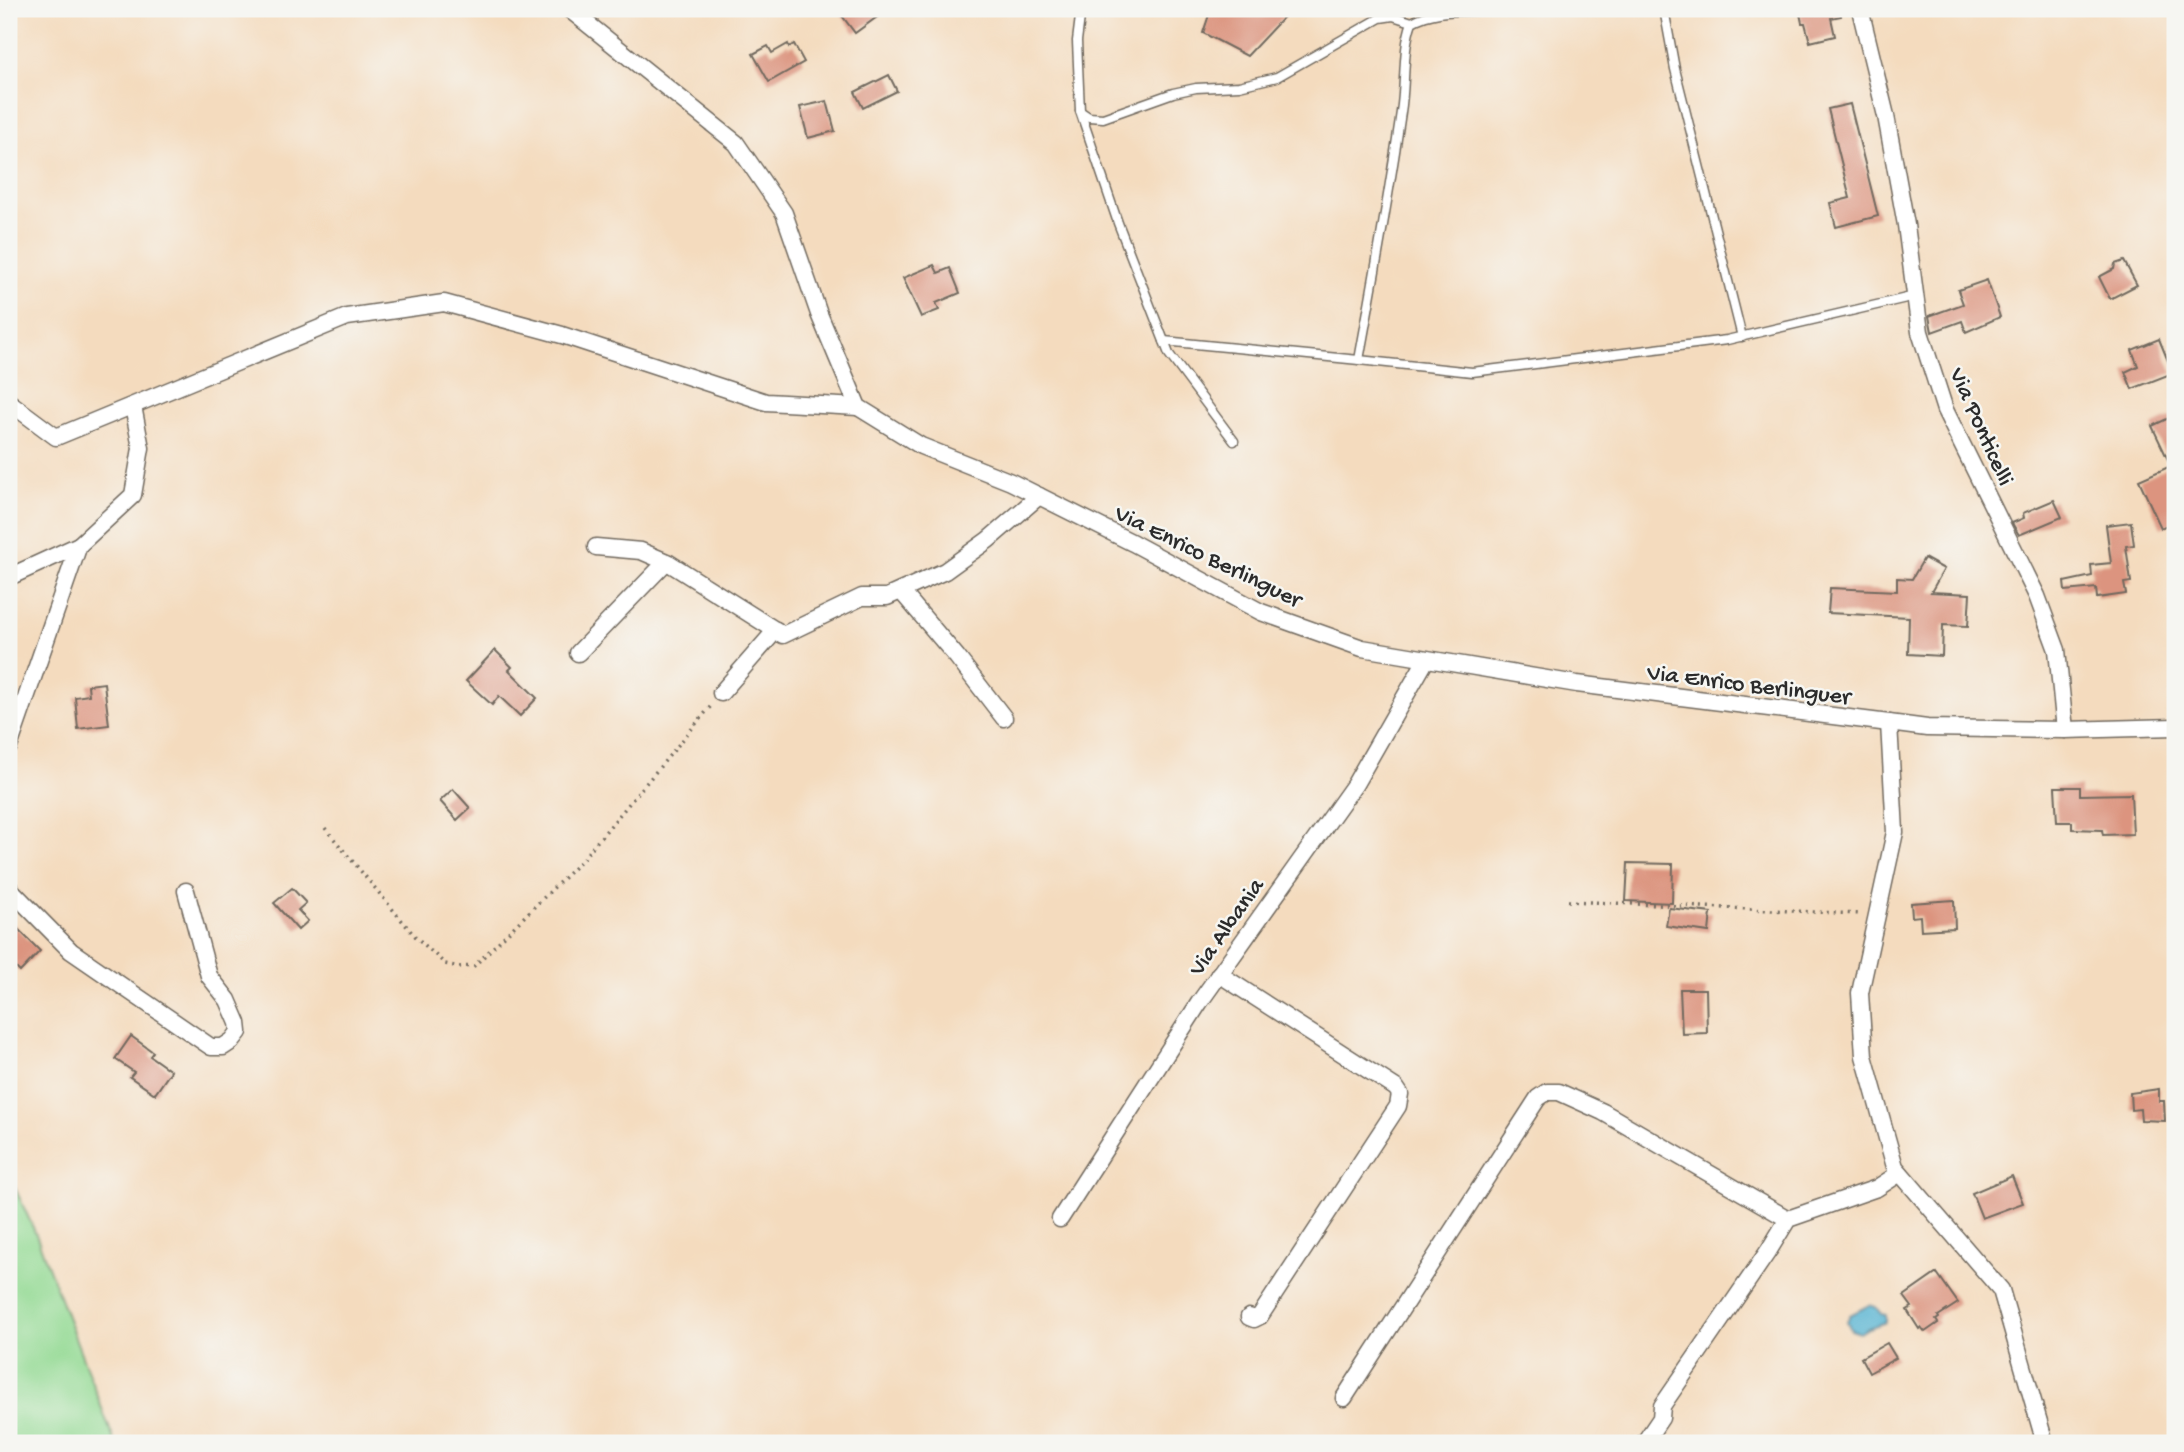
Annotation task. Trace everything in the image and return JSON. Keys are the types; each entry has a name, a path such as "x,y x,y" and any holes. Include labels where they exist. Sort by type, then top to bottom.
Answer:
{"street":[{"path":"9,402 55,437 347,317 444,303 562,335 766,402 859,407 819,314 784,213 736,143 569,9"},
{"name":"Via Ponticelli","path":"1860,9 1886,116 1906,225 1920,332 1945,410 2037,596 2057,650 2065,730"},
{"path":"9,577 79,545 133,495 141,448 133,406"},
{"name":"Via Enrico Berlinguer","path":"859,407 921,446 1011,482 1133,543 1261,612 1362,648 1577,684 1927,728 2065,730 2175,727"},
{"path":"596,547 641,551 666,562 783,635 862,597 887,597 945,571 988,540 1039,496"},
{"path":"9,747 79,545"},
{"path":"578,653 666,562"},
{"path":"901,591 1004,718"},
{"path":"721,693 776,630"},
{"name":"Via Albania","path":"1060,1219 1219,974 1355,784 1426,660"},
{"path":"1889,723 1895,832 1860,993 1864,1056 1895,1167 2001,1290 2045,1443"},
{"path":"9,888 71,951 211,1047 223,1047 233,1041 239,1032 238,1023 228,1000 209,976 186,891"},
{"path":"1219,974 1396,1088 1400,1094 1398,1106 1260,1316 1254,1319 1249,1317"},
{"path":"1344,1398 1538,1098 1547,1092 1559,1092 1603,1112 1788,1219"},
{"path":"1644,1443 1661,1418 1662,1406 1788,1219 1877,1188 1900,1173"}],"lane":[{"path":"1081,9 1077,41 1080,111 1118,223 1169,354 1234,441"},
{"path":"1080,111 1089,117 1103,118 1184,91 1239,86 1277,77 1381,19 1393,16 1412,22 1446,11 1499,9"},
{"path":"1664,9 1675,69 1742,337"},
{"path":"1359,360 1386,215 1404,98 1406,50 1412,22"},
{"path":"1164,341 1472,372 1742,337 1915,296"}],"path":[{"path":"325,828 414,935 445,964 474,966 580,862 721,693"},
{"path":"1568,901 1876,915"}],"green space":[{"path":"9,1175 35,1232 115,1443 9,1443"}],"water":[{"path":"1869,1305 1886,1315 1886,1322 1860,1333 1851,1330 1847,1321 1850,1315"}],"building":[{"path":"837,9 888,9 855,33"},
{"path":"1211,9 1291,9 1247,56 1203,33"},
{"path":"1799,9 1840,9 1841,16 1831,18 1835,36 1810,42"},
{"path":"788,44 789,47 794,44 804,62 769,82 753,54 768,46 772,53"},
{"path":"889,75 897,91 863,108 855,92"},
{"path":"827,101 835,131 808,138 800,107"},
{"path":"1850,104 1878,216 1836,227 1830,203 1850,198 1828,109"},
{"path":"2124,261 2137,285 2110,299 2099,277 2114,269 2115,264"},
{"path":"934,265 938,273 950,268 960,293 936,303 939,310 921,317 903,278"},
{"path":"1987,280 2000,317 1966,332 1962,321 1932,332 1929,316 1963,304 1958,290"},
{"path":"2159,339 2173,373 2132,389 2125,372 2138,366 2132,350"},
{"path":"2175,415 2175,521 2161,528 2139,480 2171,466 2152,426"},
{"path":"2054,500 2062,517 2019,535 2012,523 2024,518 2023,513"},
{"path":"2131,522 2134,545 2126,546 2131,582 2124,583 2126,594 2097,598 2096,588 2065,591 2064,582 2092,576 2091,565 2111,563 2106,525"},
{"path":"1924,558 1944,569 1931,592 1970,594 1968,626 1943,625 1942,656 1908,654 1909,617 1828,613 1830,588 1897,591 1897,578 1912,579"},
{"path":"495,650 512,667 509,670 537,698 520,716 499,696 492,705 466,681"},
{"path":"104,683 109,725 78,729 75,697 89,695 88,685"},
{"path":"2055,787 2080,787 2080,795 2131,794 2133,834 2103,835 2102,830 2072,829 2072,822 2057,822"},
{"path":"453,789 470,808 457,820 440,801"},
{"path":"1628,863 1673,864 1672,903 1626,901"},
{"path":"292,888 306,903 298,910 308,921 298,930 274,903"},
{"path":"1954,900 1955,928 1921,930 1920,916 1912,917 1911,903"},
{"path":"1669,908 1711,913 1709,932 1666,926"},
{"path":"9,920 40,951 20,972 9,961"},
{"path":"1680,989 1706,989 1707,1033 1682,1034"},
{"path":"131,1036 153,1052 150,1056 171,1071 155,1094 130,1077 134,1072 115,1059"},
{"path":"2159,1089 2159,1101 2164,1101 2165,1121 2141,1120 2140,1109 2131,1110 2130,1093"},
{"path":"2012,1176 2023,1203 1982,1218 1972,1193"},
{"path":"1937,1273 1958,1303 1938,1316 1938,1323 1925,1332 1921,1327 1919,1329 1907,1310 1912,1307 1904,1296"},
{"path":"1887,1343 1896,1358 1869,1373 1861,1358"}]}
